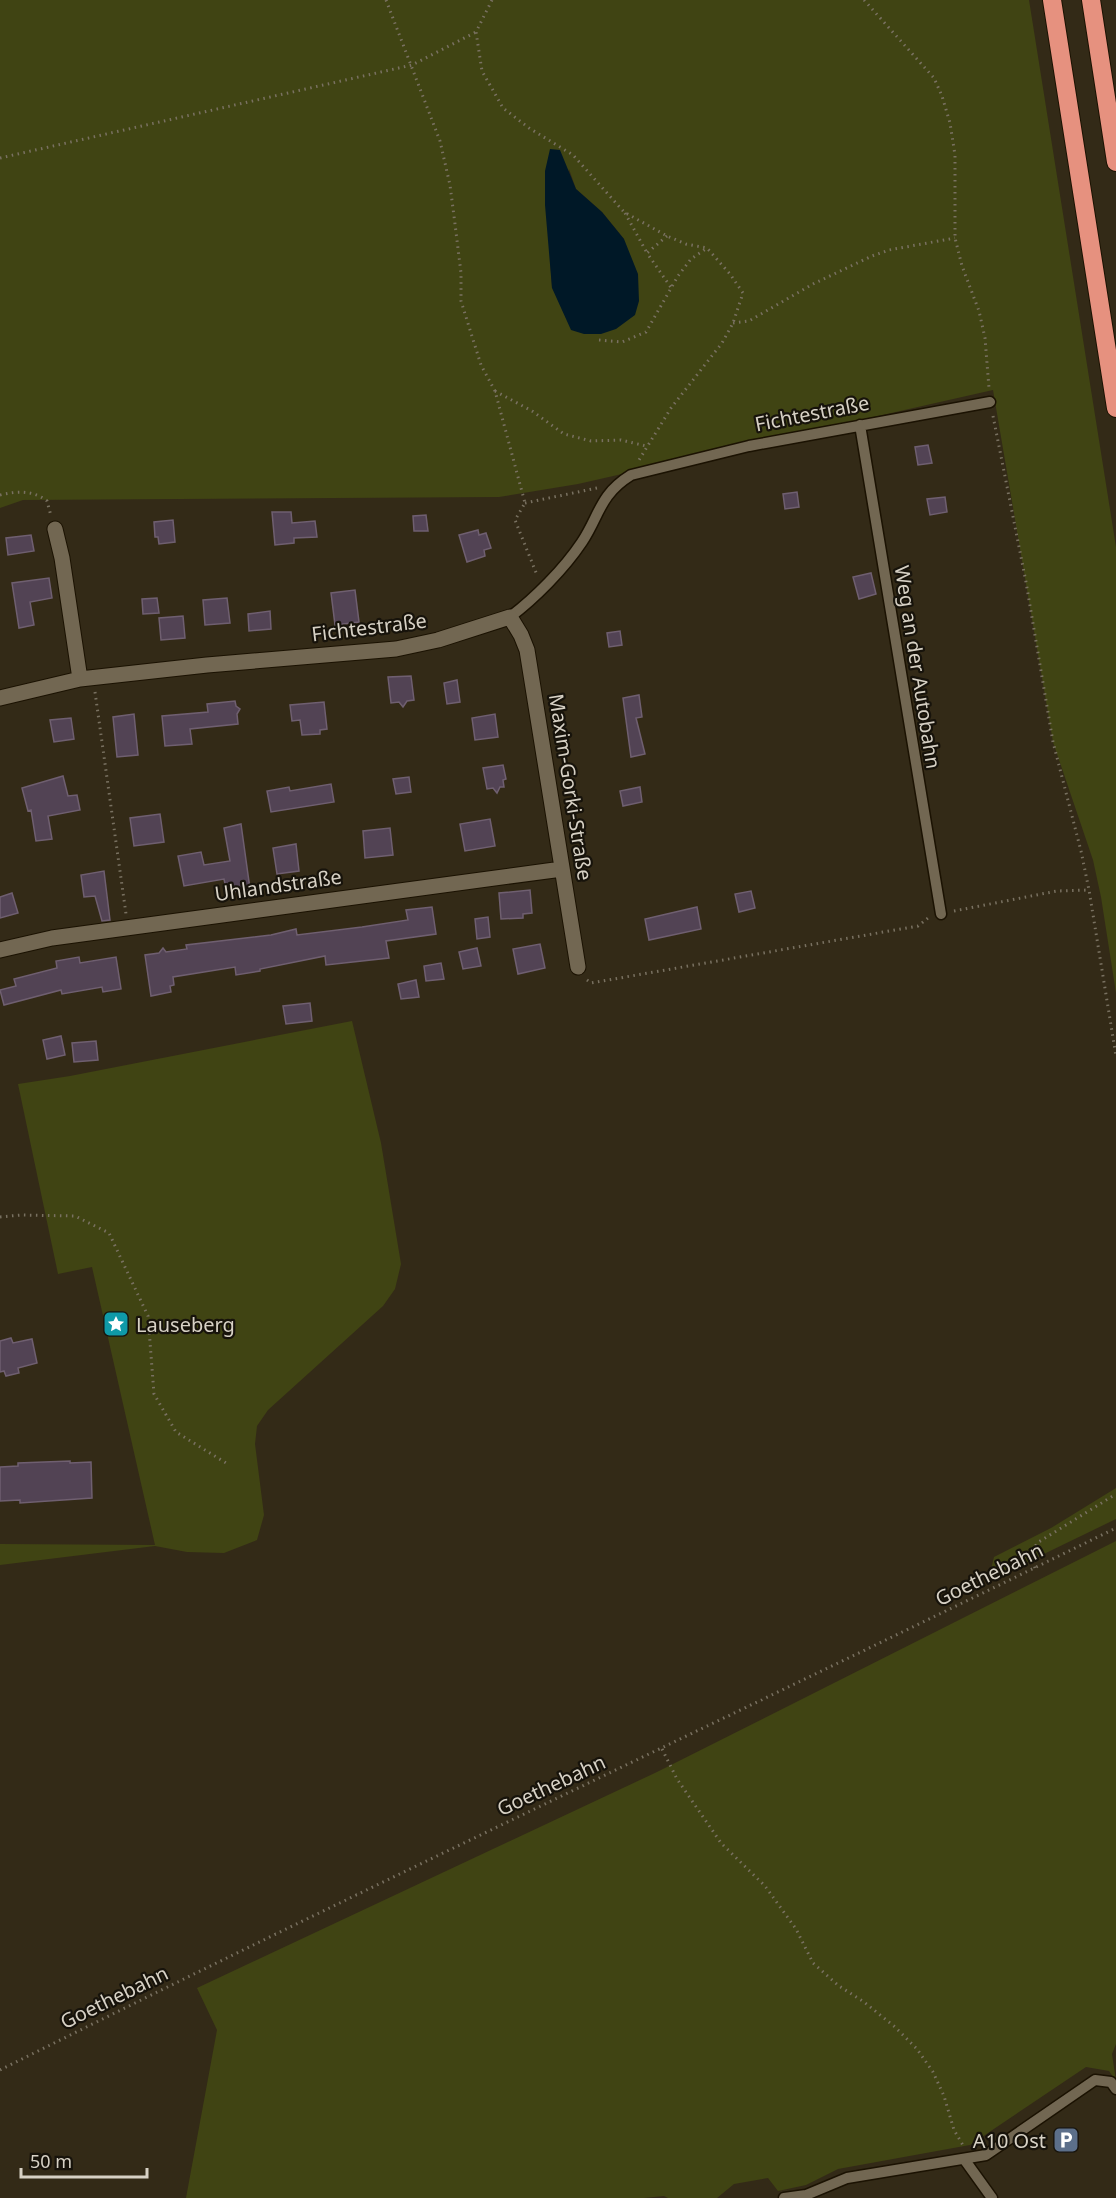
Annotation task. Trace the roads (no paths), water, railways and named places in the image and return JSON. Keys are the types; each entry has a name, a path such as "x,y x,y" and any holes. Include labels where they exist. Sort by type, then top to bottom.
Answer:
{"highway":[{"path":"1052,0 1116,408"},
{"path":"1091,0 1116,162"}],"street":[{"path":"55,529 86,679"},
{"name":"Fichtestraße","path":"0,698 86,679 207,665 396,649 438,640 510,617"},
{"name":"Maxim-Gorki-Straße","path":"510,617 527,650 578,967"},
{"name":"Uhlandstraße","path":"0,950 34,941 128,927 562,868"}],"lane":[{"name":"Fichtestraße","path":"510,617 542,589 581,543 606,496 616,484 631,476 748,446 990,402"},
{"name":"Weg an der Autobahn","path":"860,425 941,914"},
{"path":"784,2198 806,2195 847,2178 986,2155 1095,2080 1111,2082 1116,2089"},
{"path":"967,2158 992,2198"}],"water":[{"path":"550,149 560,150 576,189 602,212 624,239 638,274 639,301 635,315 616,329 601,334 584,334 571,330 552,288 545,205 545,171"}],"place":[{"name":"Lauseberg","path":"116,1324"},
{"name":"A10 Ost","path":"1066,2140"}]}
